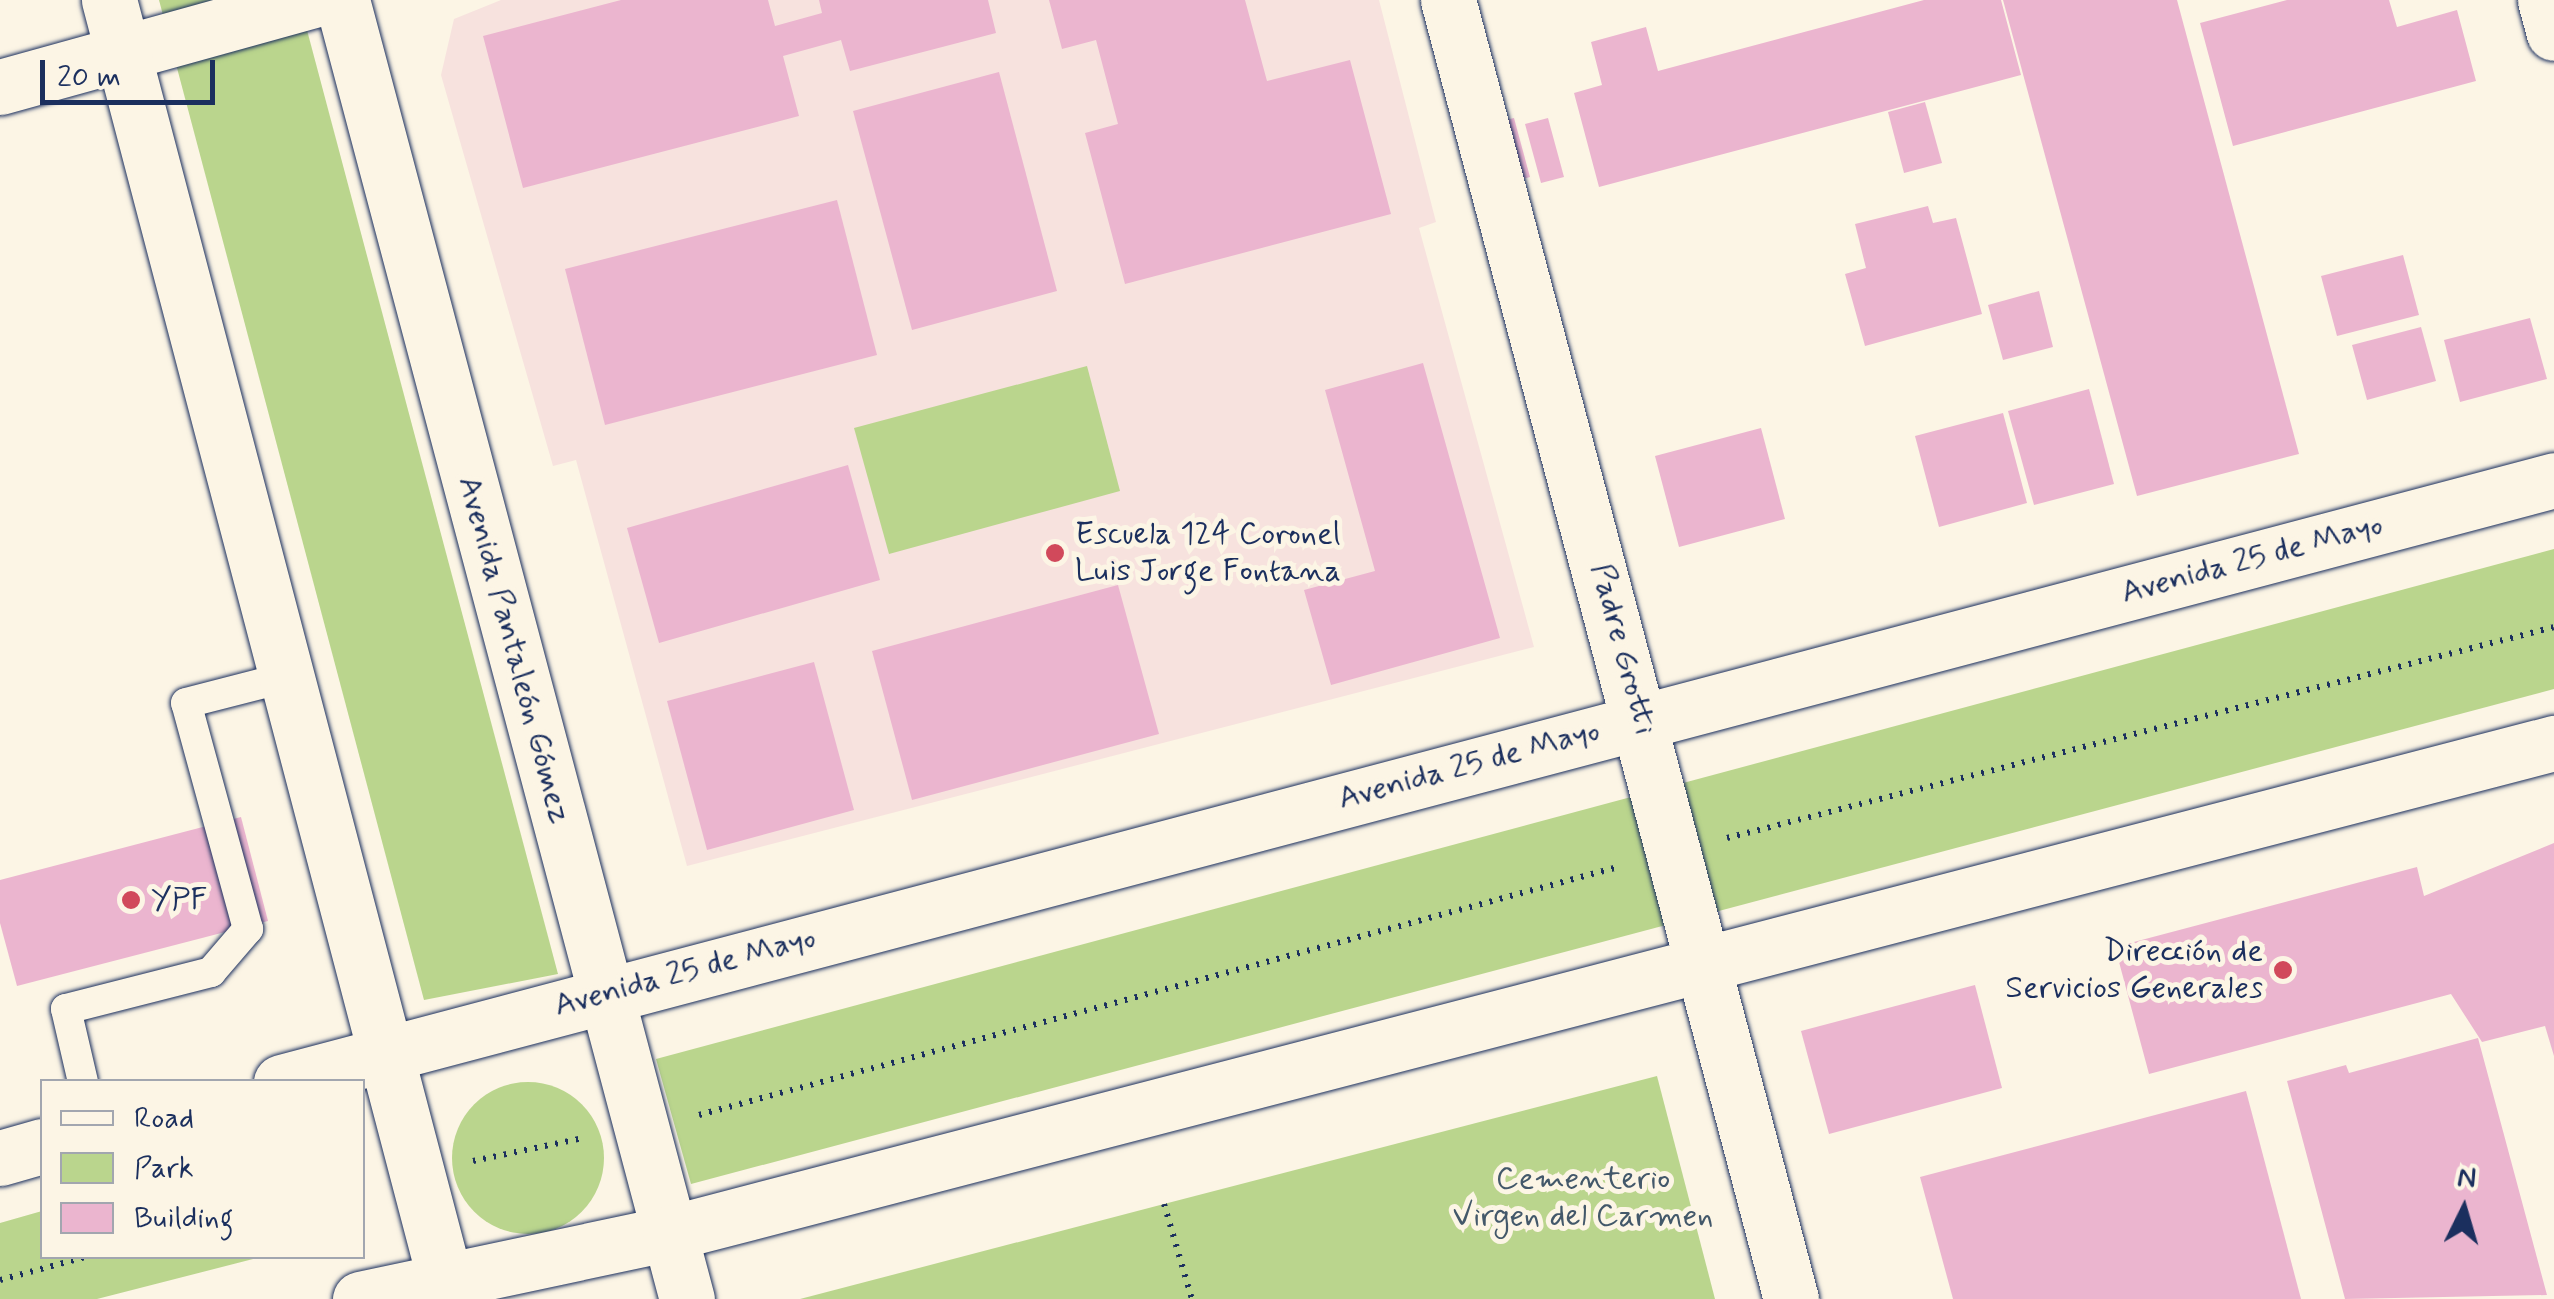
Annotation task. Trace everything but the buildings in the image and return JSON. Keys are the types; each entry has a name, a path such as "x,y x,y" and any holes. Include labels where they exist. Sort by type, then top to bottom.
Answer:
{"main road":[{"path":"110,0 447,1289"},
{"path":"0,86 314,0"},
{"name":"Avenida Pantaleón Gómez","path":"342,0 687,1299"},
{"name":"Padre Grotti","path":"1448,0 1642,720 1790,1299"},
{"path":"2545,0 2554,33"},
{"name":"Avenida 25 de Mayo","path":"290,1079 607,992 2554,480"},
{"path":"360,1299 447,1289 670,1233 2554,743"},
{"path":"0,1158 40,1147"}],"lane":[{"path":"83,1079 66,1009 212,972 248,929 186,703 287,677"}],"path":[{"path":"416,1173 728,1110"},
{"path":"1164,1204 1192,1299"},
{"path":"0,1280 78,1259"}],"shaded area":[{"path":"501,0 1379,0 1436,222 1419,228 1534,647 687,866 576,460 553,466 441,75 454,19"}],"green space":[{"path":"159,0 299,0 558,974 424,1000"},
{"path":"1087,366 1120,491 889,554 854,428"},
{"path":"2554,549 2554,689 691,1184 656,1059"},
{"name":"Cementerio Virgen del Carmen","path":"1657,1076 1715,1299 800,1299 1164,1204"},
{"path":"528,1082 557,1088 582,1104 598,1129 604,1158 598,1187 582,1212 557,1228 528,1234 499,1228 474,1212 458,1187 452,1158 458,1129 474,1104 499,1088"},
{"path":"40,1212 40,1259 253,1259 97,1299 0,1299 0,1223"}],"place":[{"name":"Escuela 124 Coronel Luis Jorge Fontana","path":"1055,553"},
{"name":"YPF","path":"131,900"},
{"name":"Dirección de Servicios Generales","path":"2283,970"}]}
